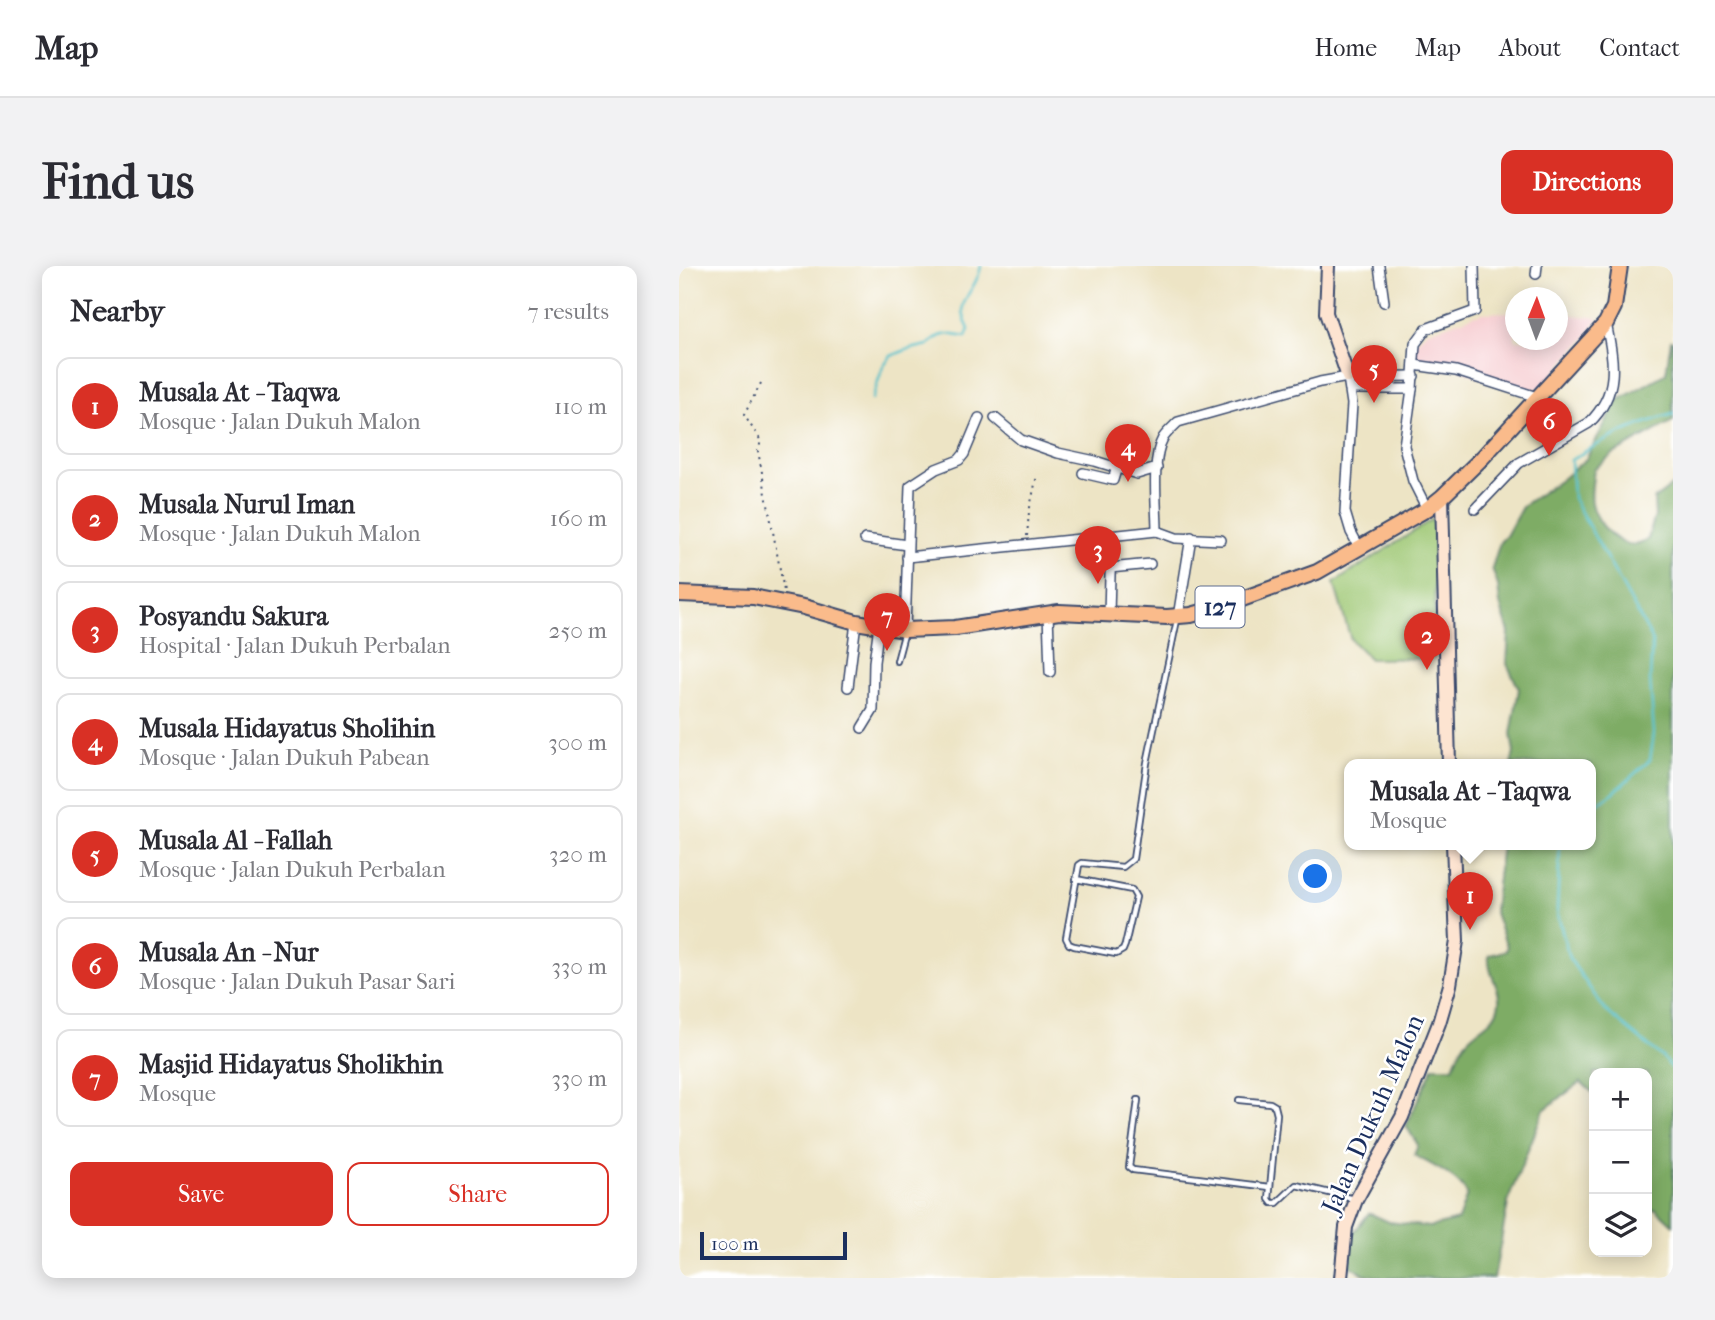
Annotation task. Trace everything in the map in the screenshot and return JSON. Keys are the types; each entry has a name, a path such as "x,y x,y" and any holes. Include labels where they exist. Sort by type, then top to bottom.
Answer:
{"main road":[{"name":"127","path":"679,594 753,597 856,622 905,630 955,628 1048,613 1178,617 1217,608 1317,572 1427,509 1442,497 1606,323 1614,307 1621,266"}],"street":[{"path":"1328,266 1326,313 1350,383 1351,445 1345,512 1360,549"},
{"path":"1379,266 1384,302"},
{"path":"1427,509 1413,481 1404,446 1416,340 1426,329 1475,311 1474,266"},
{"path":"1475,509 1519,463 1589,423 1595,416 1612,388 1611,349 1606,323"},
{"path":"1414,365 1456,371 1537,397"},
{"path":"1350,383 1414,376"},
{"path":"1157,531 1157,468 1160,445 1164,436 1178,422 1320,382 1412,389"},
{"path":"905,630 910,486 936,469 959,460 979,418"},
{"path":"995,418 1021,440 1036,446 1137,474 1157,468"},
{"path":"1083,473 1113,480 1117,467"},
{"path":"1442,497 1449,759"},
{"path":"907,557 1157,531 1176,538 1221,540"},
{"path":"1109,615 1111,536"},
{"path":"1178,617 1191,537"},
{"path":"865,539 907,545"},
{"path":"1110,568 1150,564"},
{"path":"1048,613 1051,672"},
{"path":"848,687 856,622"},
{"path":"862,728 873,710 874,662 879,625"},
{"name":"Jalan Dukuh Malon","path":"1341,1278 1346,1227 1356,1200 1402,1117 1439,1023 1450,985 1457,941 1453,850"}],"lane":[{"path":"1076,879 1135,892 1123,950 1116,954 1075,946 1069,944 1066,938 1076,879 1079,865 1082,863 1123,867 1133,859 1147,763 1178,617"},
{"path":"897,661 905,630"},
{"path":"1138,1100 1129,1167 1133,1170 1270,1187"},
{"path":"1240,1100 1276,1106 1269,1199 1272,1203 1277,1203 1296,1185 1356,1200"}],"path":[{"path":"761,383 744,415 761,441 758,451 786,603"},
{"path":"1026,544 1037,475"}],"shaded area":[{"path":"1505,312 1505,350 1568,350 1568,314 1598,318 1588,335 1541,388 1521,392 1455,366 1415,364 1416,343 1426,332 1482,313"}],"green space":[{"path":"1671,340 1673,341 1673,421 1613,454 1594,469 1591,494 1595,512 1606,529 1622,542 1639,544 1648,539 1655,516 1654,499 1673,485 1673,1225 1656,1209 1652,1209 1652,1068 1589,1068 1589,1089 1581,1082 1544,1110 1509,1198 1494,1278 1384,1278 1364,1274 1349,1265 1348,1240 1369,1213 1389,1222 1430,1227 1458,1220 1467,1194 1451,1176 1414,1155 1418,1145 1406,1126 1433,1067 1453,1067 1465,1042 1491,1020 1497,1010 1499,997 1490,969 1489,955 1506,951 1507,947 1494,910 1501,850 1596,850 1596,759 1512,759 1511,734 1519,689 1507,664 1509,632 1492,568 1500,542 1522,507 1586,459 1617,401 1666,373"},
{"path":"1434,518 1435,658 1370,659 1351,640 1334,583"}],"waterway":[{"path":"872,399 883,367 891,356 928,345 940,336 948,334 966,337 969,329 964,318 964,303 981,266"},
{"path":"1596,805 1650,760 1654,733 1650,680 1652,639 1573,498 1571,460 1620,433 1673,414"},
{"path":"1560,850 1557,911 1569,958 1605,1010 1673,1069"}],"place":[{"name":"Musala Al - Fallah","path":"1374,403"},
{"name":"Musala An - Nur","path":"1549,456"},
{"name":"Musala Hidayatus Sholihin","path":"1128,482"},
{"name":"Posyandu Sakura","path":"1098,584"},
{"name":"Masjid Hidayatus Sholikhin","path":"887,651"},
{"name":"Musala Nurul Iman","path":"1427,670"},
{"name":"Musala At - Taqwa","path":"1470,930"}]}
